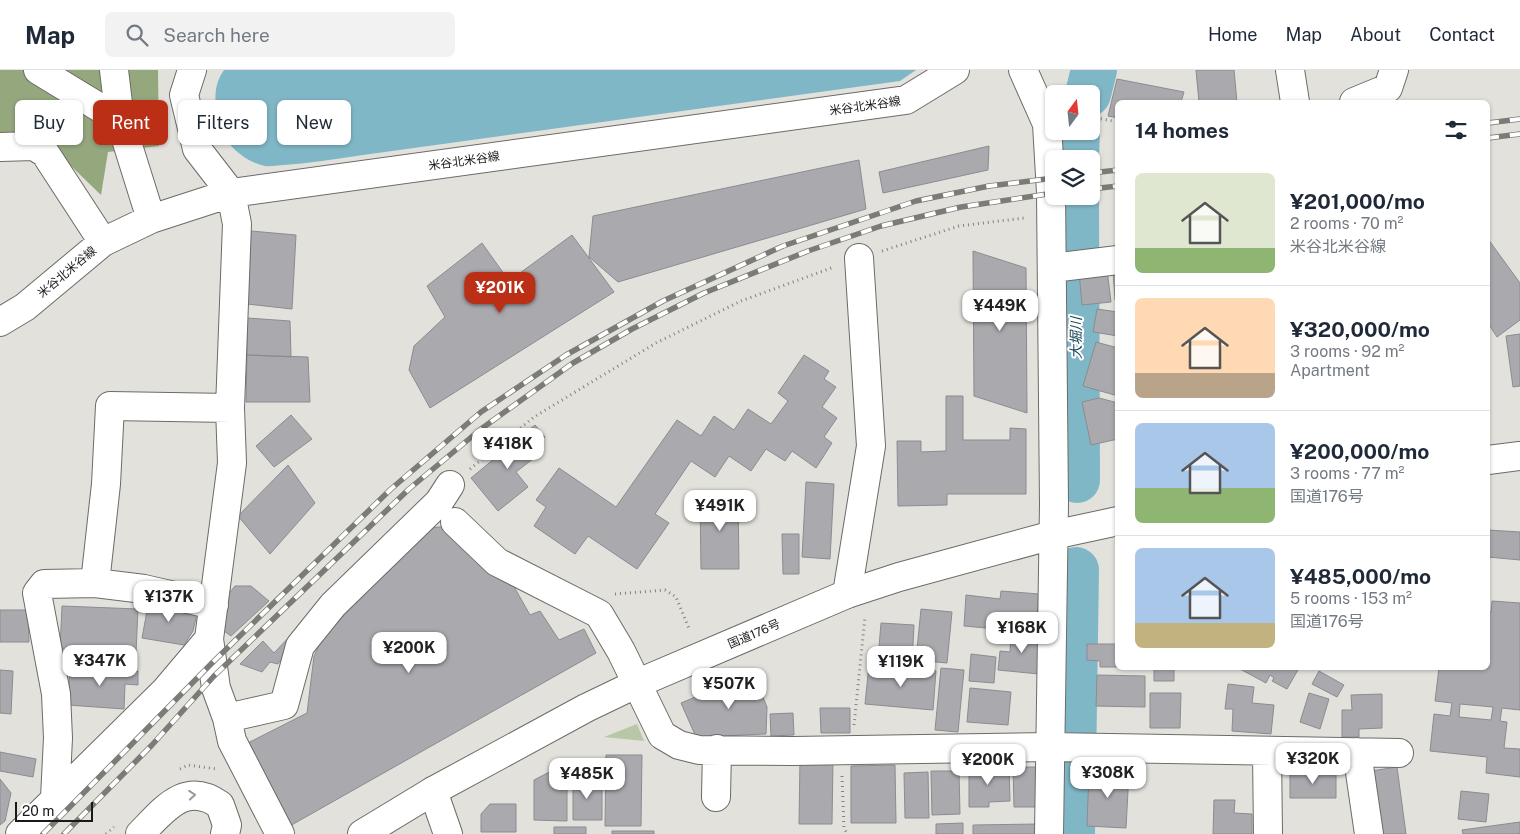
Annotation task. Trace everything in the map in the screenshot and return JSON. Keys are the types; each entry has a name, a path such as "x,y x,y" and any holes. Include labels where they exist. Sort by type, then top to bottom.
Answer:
{"main road":[{"path":"38,70 93,104"},
{"path":"114,70 118,100"},
{"path":"192,70 184,95 197,148 231,193 237,224 230,408 232,464 209,639 216,688 227,718 232,741 280,834"},
{"name":"米谷北米谷線","path":"0,322 25,307 102,242 150,219 231,193 906,100 955,70"},
{"path":"1023,70 1047,124 1052,215 1068,266 1053,535 1066,748 1049,834"},
{"path":"1290,70 1296,100"},
{"path":"1359,100 1388,88 1394,70"},
{"path":"128,145 150,219"},
{"path":"0,147 34,146 45,153 102,242"},
{"path":"847,594 871,446 859,258"},
{"path":"1068,266 1115,260"},
{"path":"95,583 106,484 110,406 230,408"},
{"path":"1490,460 1520,456"},
{"path":"227,718 284,705 300,646 333,605 439,502 450,485"},
{"name":"国道176号","path":"362,834 433,791 586,708 636,684 847,594 899,577 1053,535 1115,521"},
{"path":"455,522 497,562 600,614 621,651 662,735 679,745 699,750 718,748 846,750 1066,748 1399,753"},
{"path":"56,798 58,738 56,694 37,593 44,584 95,583 144,588 214,605"},
{"path":"20,834 165,691 209,639"},
{"path":"716,796 718,748"},
{"path":"1267,751 1268,834"},
{"path":"1357,752 1369,834"},
{"path":"433,791 448,834"},
{"path":"140,834 181,796 199,794 220,805 227,824 226,834"}],"path":[{"path":"1100,119 1115,121"},
{"path":"450,485 534,418 656,344 741,300 859,258 959,226 1052,215"},
{"path":"847,834 844,827 846,750 865,617"}],"green space":[{"path":"0,70 158,70 158,100 93,100 93,145 159,145 108,152 101,195 49,145 83,145 83,100 15,100 15,133 0,133"},
{"path":"637,724 644,741 604,737"}],"water":[{"path":"224,70 916,70 900,81 324,161 269,166 248,160 230,145 267,145 267,100 215,100 216,87"}],"building":[{"path":"1196,70 1234,70 1237,100 1199,100"},
{"path":"1117,79 1184,92 1182,100 1115,100 1115,117 1108,116"},
{"path":"989,146 988,170 883,193 879,172"},
{"path":"859,160 866,209 618,282 589,257 593,216"},
{"path":"251,231 296,235 292,309 247,304"},
{"path":"572,235 614,292 430,408 409,370 414,346 445,317 427,286 482,243 509,281"},
{"path":"1490,242 1520,283 1520,320 1497,337 1490,326"},
{"path":"973,251 1026,268 1027,413 974,396"},
{"path":"1107,269 1111,302 1082,305 1079,272"},
{"path":"1113,270 1115,270 1115,300"},
{"path":"1097,309 1115,312 1115,336 1093,332"},
{"path":"247,318 290,321 291,357 247,355"},
{"path":"1520,334 1520,386 1513,387 1506,336"},
{"path":"1096,342 1115,347 1115,395 1083,386"},
{"path":"247,355 308,357 310,402 246,402"},
{"path":"804,355 829,371 824,379 836,387 822,407 837,418 824,437 832,443 816,468 792,451 785,461 766,449 751,471 729,456 715,477 691,461 655,514 669,523 637,569 588,536 575,554 534,526 546,507 536,500 559,468 616,507 677,420 701,436 714,416 734,430 748,409 771,424 788,401 778,393"},
{"path":"946,396 963,396 963,440 1010,440 1010,428 1026,429 1026,494 947,494 947,505 898,506 897,441 921,441 921,452 946,451"},
{"path":"1099,398 1115,402 1115,440 1091,445 1082,402"},
{"path":"291,415 312,439 274,467 256,446"},
{"path":"535,425 545,437 529,451 534,458 516,472 528,487 498,511 471,478"},
{"path":"288,465 315,503 270,554 238,516"},
{"path":"806,482 834,484 830,559 802,557"},
{"path":"738,495 739,569 701,569 700,496"},
{"path":"448,526 460,531 490,574 503,567 530,615 540,611 559,640 584,629 596,653 288,827 240,747 307,713 314,656 323,637 430,528"},
{"path":"1490,530 1520,532 1520,560 1490,557"},
{"path":"782,534 799,534 799,574 783,574"},
{"path":"235,586 251,586 269,601 231,636 220,628 226,597"},
{"path":"1001,591 1039,594 1036,625 998,621 997,629 964,626 966,595 1000,599"},
{"path":"149,600 198,609 193,631 184,645 142,638"},
{"path":"1492,601 1520,603 1520,710 1502,708 1500,721 1507,722 1504,748 1520,749 1520,777 1486,773 1487,757 1430,751 1434,714 1450,716 1452,703 1435,701 1439,670 1490,670 1490,612","holes":["1460,704 1493,707 1491,720 1459,717"]},
{"path":"62,606 138,609 136,653 60,649"},
{"path":"921,609 952,612 947,663 916,660"},
{"path":"0,610 28,610 29,642 0,642"},
{"path":"881,623 914,625 912,662 878,659"},
{"path":"1011,632 1042,635 1039,674 998,670 1000,651 1010,652"},
{"path":"293,633 288,649 278,664 270,662 262,672 240,664 263,641 274,653"},
{"path":"1087,644 1115,644 1115,667 1100,667 1100,661 1087,660"},
{"path":"971,654 996,657 994,683 969,681"},
{"path":"869,665 936,671 933,710 865,704"},
{"path":"70,667 138,671 138,685 125,684 124,709 68,705"},
{"path":"941,668 964,670 958,732 935,730"},
{"path":"0,670 13,671 11,714 0,713"},
{"path":"1154,670 1174,670 1174,681 1154,681"},
{"path":"1242,670 1298,670 1287,689 1272,681 1274,678 1270,675 1266,683"},
{"path":"1319,671 1344,685 1337,697 1312,684"},
{"path":"753,673 767,707 766,734 696,737 681,703"},
{"path":"1097,675 1145,676 1145,707 1096,706"},
{"path":"1228,684 1254,687 1252,703 1274,705 1271,734 1232,731 1233,709 1225,709"},
{"path":"970,688 1011,692 1008,725 967,722"},
{"path":"1150,693 1181,693 1180,728 1150,728"},
{"path":"1309,693 1329,699 1320,729 1300,722"},
{"path":"1382,694 1382,728 1359,729 1359,737 1342,737 1342,710 1352,710 1351,695"},
{"path":"820,708 850,708 850,733 821,733"},
{"path":"793,713 794,735 771,736 770,714"},
{"path":"0,752 36,759 33,777 0,771"},
{"path":"606,755 642,755 641,826 605,826"},
{"path":"800,759 833,760 832,824 799,824"},
{"path":"567,763 567,821 534,820 534,780"},
{"path":"895,765 896,823 851,823 851,766"},
{"path":"969,767 1009,767 1010,801 989,802 989,807 969,807"},
{"path":"1013,767 1040,767 1041,807 1014,807"},
{"path":"1397,767 1406,834 1379,834 1371,771"},
{"path":"1089,770 1129,772 1126,828 1087,826"},
{"path":"931,771 959,771 960,814 932,815"},
{"path":"928,772 929,818 905,818 904,773"},
{"path":"1290,772 1336,772 1336,798 1290,798"},
{"path":"0,779 11,793 5,821 0,825"},
{"path":"573,779 602,780 602,820 573,820"},
{"path":"1461,791 1489,794 1486,822 1458,819"},
{"path":"1214,800 1235,800 1234,813 1252,814 1252,834 1213,834"},
{"path":"490,804 516,804 516,832 481,832 481,814"},
{"path":"1520,822 1520,834 1463,834 1462,830"},
{"path":"963,823 963,834 936,834 936,824"},
{"path":"1037,824 1037,834 973,834 973,825"},
{"path":"554,827 586,827 586,834 554,834"},
{"path":"612,831 654,831 654,834 612,834"}],"waterway":[{"name":"大堀川","path":"1090,85 1094,70"},
{"name":"大堀川","path":"1076,150 1077,140"},
{"name":"大堀川","path":"1076,205 1077,480"},
{"name":"大堀川","path":"1072,834 1076,570"}],"railway":[{"path":"1490,123 1520,119"},
{"path":"1490,138 1520,134"},
{"path":"1100,172 1115,170"},
{"path":"43,834 212,663 391,489 481,412 566,355 663,301 783,246 916,201 989,186 1045,179"},
{"path":"1100,188 1115,186"},
{"path":"64,834 152,745 214,676 409,489 481,429 573,363 632,329 704,293 808,251 881,226 961,207 1045,194"}]}
